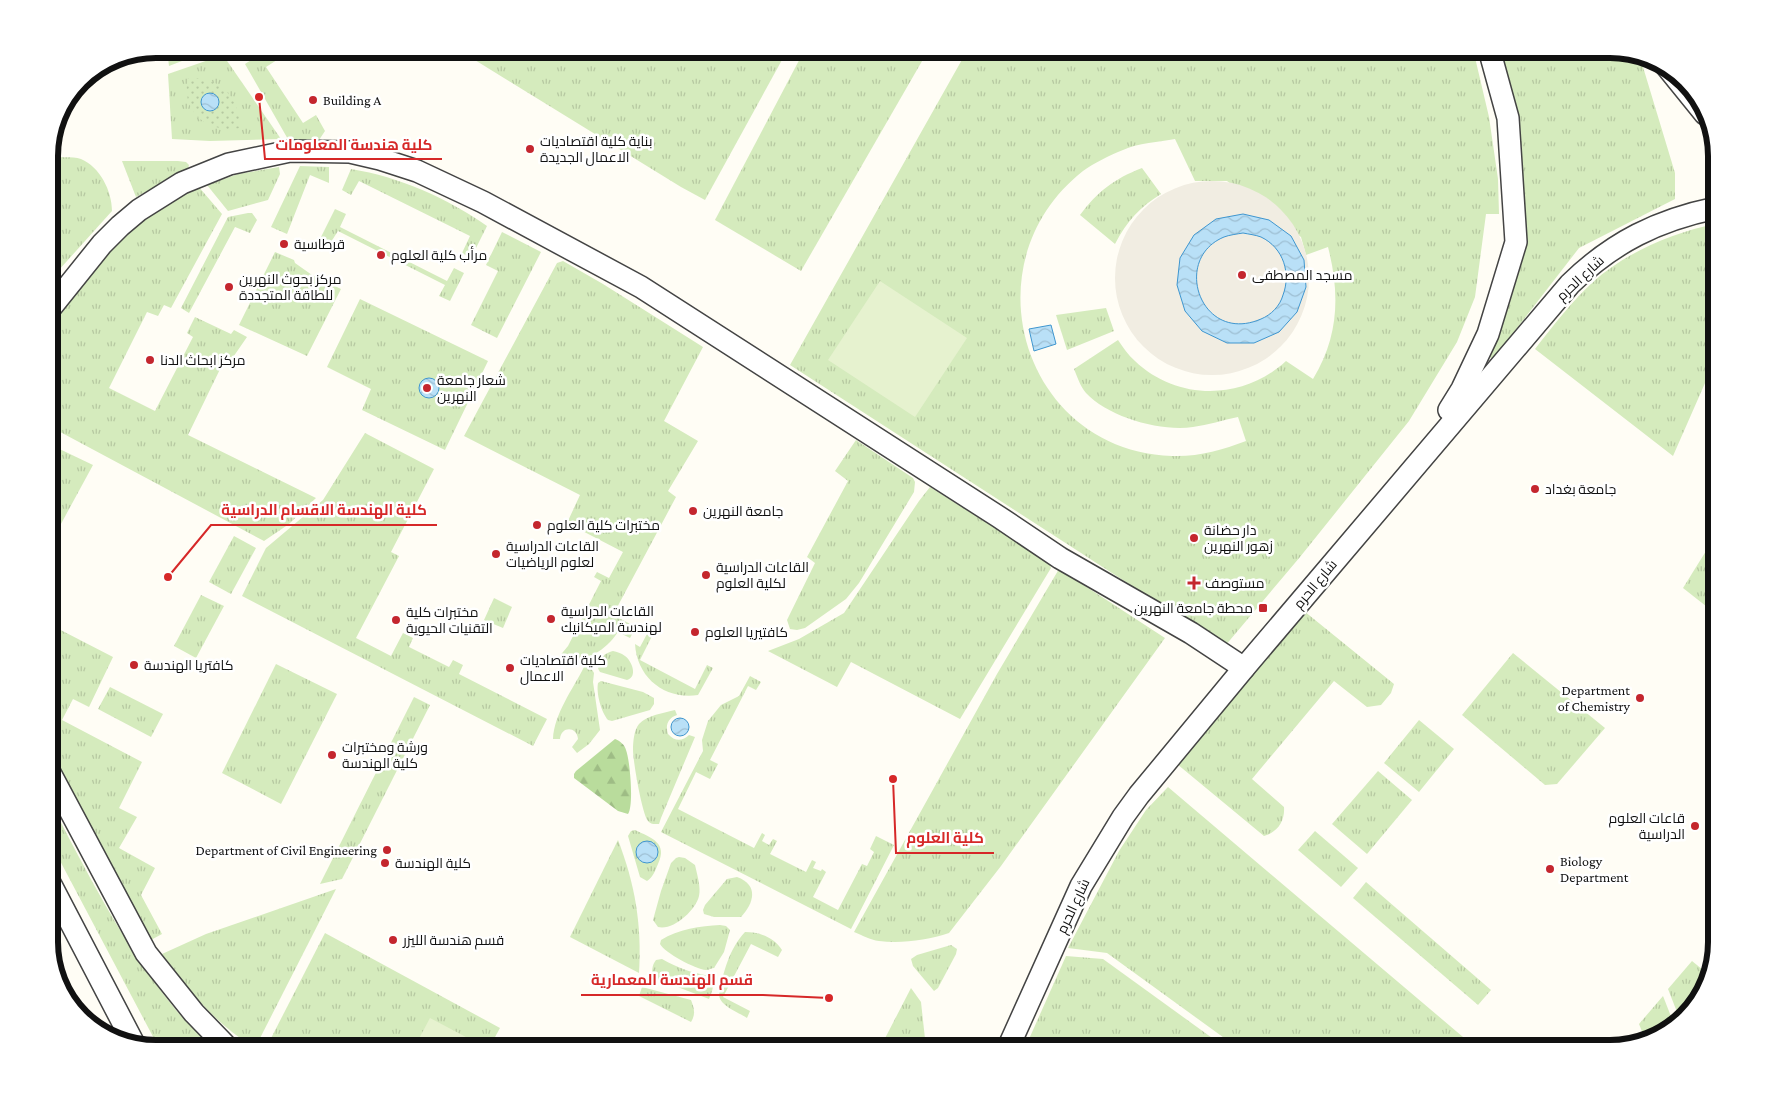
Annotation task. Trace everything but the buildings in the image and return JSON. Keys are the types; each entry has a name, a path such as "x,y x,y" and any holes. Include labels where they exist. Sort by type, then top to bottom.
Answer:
{"street":[{"path":"1418,462 1462,389 1488,334 1516,242 1508,118 1491,58"},
{"path":"58,299 102,244 139,210 182,183 229,164 290,151 350,152 417,170 483,202 641,287 1060,558 1191,634 1244,668"},
{"name":"شارع الحرم","path":"1012,1040 1081,886 1108,840 1139,795 1244,668 1570,284 1584,270 1617,246 1646,230 1672,220 1707,210"},
{"path":"58,787 146,953 177,994 220,1040"},
{"path":"58,898 130,1036"}],"green space":[{"path":"168,58 190,58 169,66"},
{"path":"214,58 225,58 281,139 210,141 172,139 168,74"},
{"path":"254,58 280,58 266,67 303,123 316,115 325,131 319,140 289,141 245,64"},
{"path":"472,58 783,58 705,200"},
{"path":"800,58 924,58 801,271 715,220"},
{"path":"963,58 1475,58 1489,117 1498,179 1499,214 1486,214 1475,297 1457,342 1409,421 1300,557 1225,646 790,365","holes":["1175,139 1195,181 1227,181 1301,237 1306,255 1328,247 1334,281 1335,314 1328,347 1322,363 1313,379 1286,361 1269,374 1250,384 1210,391 1190,389 1170,384 1152,374 1132,359 1118,340 1074,369 1084,390 1096,402 1121,416 1151,425 1166,427 1199,426 1238,417 1246,441 1210,452 1172,456 1121,446 1079,422 1048,388 1028,346 1020,300 1027,254 1047,209 1083,171 1129,148"]},
{"path":"1497,58 1622,58 1642,63 1675,173 1675,199 1579,248 1493,359 1486,355 1522,235"},
{"path":"188,78 209,81 226,91 236,107 240,128 217,128 199,118 192,110 188,101"},
{"path":"58,157 81,159 94,168 104,180 110,196 112,211 58,271"},
{"path":"122,161 178,161 186,162 189,165 188,169 136,197"},
{"path":"300,166 329,167 329,183 310,175 287,234 271,227"},
{"path":"279,167 280,174 268,200 228,211 207,185 238,174"},
{"path":"1142,168 1161,194 1135,215 1124,228 1115,244 1080,215 1100,192 1123,177"},
{"path":"351,169 387,177 422,190 456,206 487,226 471,258 462,253 470,236 359,181 351,195 342,190"},
{"path":"198,186 222,214 171,308 164,305 158,316 147,312 109,388 155,411 193,337 187,333 195,317 231,334 234,330 247,337 229,363 224,361 188,435 316,498 289,524 264,541 58,431 58,315 104,256 157,209"},
{"path":"335,209 346,214 340,227 447,281 454,268 464,273 450,301 439,296 445,285 338,231 331,242 321,237"},
{"path":"252,213 257,220 250,233 235,227 189,313 181,308 228,217"},
{"path":"1707,226 1707,378 1673,456 1535,349 1562,314 1593,282 1606,272 1650,245 1683,232"},
{"path":"502,232 541,252 497,338 471,325 498,271 486,265"},
{"path":"275,252 294,260 295,263 312,275 341,289 307,356 239,325"},
{"path":"563,261 703,347 664,421 698,441 668,491 676,497 613,615 636,627 630,638 618,632 599,651 576,660 558,660 558,658 568,646 601,581 594,577 597,572 609,578 623,552 567,523 580,495 464,436 557,263"},
{"path":"880,281 967,338 915,417 828,360"},
{"path":"360,299 488,361 445,450 362,410 371,389 327,367"},
{"path":"1106,308 1114,331 1067,350 1056,315"},
{"path":"365,433 434,469 391,552 399,556 356,638 391,656 403,633 413,638 409,647 449,667 453,660 463,665 459,674 547,719 533,746 242,596 266,548 323,500"},
{"path":"856,440 913,478 915,482 914,492 859,583 846,599 805,628 790,629 787,620 815,563 807,557 848,481 835,471"},
{"path":"58,448 93,465 58,529"},
{"path":"930,487 1049,562 1051,568 960,719 851,662 837,687 768,651 799,639 844,613"},
{"path":"234,536 256,548 231,594 209,582"},
{"path":"1708,549 1708,607 1683,588"},
{"path":"1059,569 1165,638 1001,866 949,933 905,942 887,942 869,939 854,932 997,674"},
{"path":"201,595 224,606 196,658 174,646"},
{"path":"494,598 512,607 503,628 484,620"},
{"path":"1304,611 1394,684 1391,693 1381,705 1367,707 1334,681 1252,779 1284,807 1280,825 1273,832 1264,836 1177,764"},
{"path":"58,629 113,657 89,707 73,699 62,720 142,762 119,808 137,817 119,848 155,868 141,895 162,934 149,941 58,766"},
{"path":"647,634 652,636 640,660 695,689 707,665 713,668 698,695 686,696 664,690 647,676 641,667 635,644 640,647"},
{"path":"613,651 624,655 630,661 633,672 632,676 627,680 600,672 598,668 598,661"},
{"path":"1513,653 1605,728 1557,784 1545,785 1462,715"},
{"path":"276,664 337,694 281,804 222,773"},
{"path":"587,666 594,673 593,682 600,730 589,744 577,753 572,747 578,739 575,732 569,729 563,732 560,739 553,739 554,730 560,711 584,667"},
{"path":"750,676 761,682 756,690 748,686 710,760 718,764 710,779 696,772 678,809 754,848 762,833 765,835 762,841 769,845 773,839 777,841 770,854 806,872 812,860 816,862 813,868 821,871 822,869 826,872 813,897 838,910 862,864 867,866 874,852 870,849 876,836 894,845 851,929 661,832 703,751 702,740 708,721 721,705 739,696"},
{"path":"601,681 643,692 654,698 654,704 650,710 612,721 608,720 598,697 598,683"},
{"path":"110,687 163,714 151,737 98,709"},
{"path":"414,697 430,705 342,879 320,884"},
{"path":"675,710 677,715 669,720 667,725 668,734 679,740 689,735 695,737 659,824 653,824 649,822 646,816 636,775 633,756 634,736 639,724 646,718"},
{"path":"1419,720 1454,749 1419,792 1384,763"},
{"path":"615,739 625,746 629,763 631,802 628,814 618,811 574,778 576,771"},
{"path":"1378,771 1412,800 1367,854 1332,824"},
{"path":"1168,787 1467,1040 1227,1040 1107,953 1068,948 1119,851 1146,810"},
{"path":"58,817 106,906 137,956 177,1011 206,1040 155,1040 58,857"},
{"path":"635,830 657,842 660,846 661,857 651,878 647,881 640,877 628,836 631,831"},
{"path":"1315,831 1358,868 1341,887 1298,850"},
{"path":"618,840 629,873 636,905 640,955 639,973 570,937"},
{"path":"679,857 685,858 695,865 699,896 689,913 677,923 658,927 653,920 661,891 671,863"},
{"path":"737,877 749,885 752,895 749,906 741,917 714,917 704,914 705,905 727,879"},
{"path":"1366,882 1491,990 1478,1005 1353,898"},
{"path":"336,889 259,1040 243,1040 215,1017 182,981 162,954 206,934"},
{"path":"726,926 730,930 724,952 714,968 706,970 688,964 668,952 660,944 661,940 682,931 697,927"},
{"path":"745,932 766,936 779,945 782,950 778,957 751,944 723,997 750,1011 747,1018 726,1006 719,995 731,954"},
{"path":"325,933 500,1028 493,1040 270,1040"},
{"path":"951,945 957,949 956,954 938,988 934,991 913,966 911,959 917,955"},
{"path":"1066,956 1103,959 1215,1040 1029,1040"},
{"path":"662,959 685,970 710,976 713,985 709,999 654,978 652,971 654,964 656,960"},
{"path":"1692,961 1703,970 1694,990 1677,1012 1668,989"},
{"path":"642,987 691,1000 694,1016 691,1022 639,996"},
{"path":"911,988 921,1002 925,1040 884,1040"},
{"path":"1663,996 1671,1017 1643,1033 1639,1024"},
{"path":"430,1018 472,1040 418,1040"}],"shaded area":[{"path":"1202,181 1222,181 1258,192 1281,209 1293,224 1302,241 1309,268 1309,288 1302,315 1293,332 1281,347 1266,359 1249,368 1222,375 1202,375 1166,364 1150,353 1137,340 1126,324 1119,306 1115,288 1115,268 1126,232 1137,216 1150,203 1166,192 1184,185"}],"water":[{"path":"210,93 216,96 219,102 216,108 210,111 204,108 201,102 204,96"},
{"path":"1243,214 1269,220 1291,236 1304,260 1306,287 1297,312 1279,332 1254,343 1227,343 1202,331 1185,311 1177,285 1180,258 1194,235 1216,219","holes":["1243,233 1261,237 1275,248 1284,262 1286,279 1282,299 1275,310 1261,319 1240,324 1222,320 1209,310 1200,296 1197,279 1199,263 1208,248 1224,237"]},
{"path":"1051,325 1056,344 1034,351 1029,329"},
{"path":"425,378 433,378 439,384 439,392 433,398 425,398 419,392 419,384"},
{"path":"680,718 686,721 689,727 686,733 680,736 674,733 671,727 674,721"},
{"path":"647,841 655,844 658,852 655,860 647,863 639,860 636,852 639,844"}],"place":[{"name":"كلية هندسة المعلومات","path":"259,97"},
{"name":"Building A","path":"313,100"},
{"name":"بناية كلية اقتصاديات الاعمال الجديدة","path":"530,149"},
{"name":"قرطاسية","path":"284,244"},
{"name":"مرأب كلية العلوم","path":"381,255"},
{"name":"مسجد المصطفى","path":"1242,275"},
{"name":"مركز بحوث النهرين للطاقة المتجددة","path":"229,287"},
{"name":"مركز ابحاث الدنا","path":"150,360"},
{"name":"شعار جامعة النهرين","path":"427,388"},
{"name":"جامعة بغداد","path":"1535,489"},
{"name":"جامعة النهرين","path":"693,511"},
{"name":"مختبرات كلية العلوم","path":"537,525"},
{"name":"دار حضانة زهور النهرين","path":"1194,538"},
{"name":"القاعات الدراسية لعلوم الرياضيات","path":"496,554"},
{"name":"القاعات الدراسية لكلية العلوم","path":"706,575"},
{"name":"كلية الهندسة الاقسام الدراسية","path":"168,577"},
{"name":"مستوصف","path":"1194,583"},
{"name":"محطة جامعة النهرين","path":"1263,608"},
{"name":"القاعات الدراسية لهندسة الميكانيك","path":"551,619"},
{"name":"مختبرات كلية التقنيات الحيوية","path":"396,620"},
{"name":"كافتيريا العلوم","path":"695,632"},
{"name":"كافتريا الهندسة","path":"134,665"},
{"name":"كلية اقتصاديات الاعمال","path":"510,668"},
{"name":"Department of Chemistry","path":"1640,698"},
{"name":"ورشة ومختبرات كلية الهندسة","path":"332,755"},
{"name":"كلية العلوم","path":"893,779"},
{"name":"قاعات العلوم الدراسية","path":"1695,826"},
{"name":"Department of Civil Engineering","path":"387,850"},
{"name":"كلية الهندسة","path":"385,863"},
{"name":"Biology Department","path":"1550,869"},
{"name":"قسم هندسة الليزر","path":"393,940"},
{"name":"قسم الهندسة المعمارية","path":"829,998"}]}
